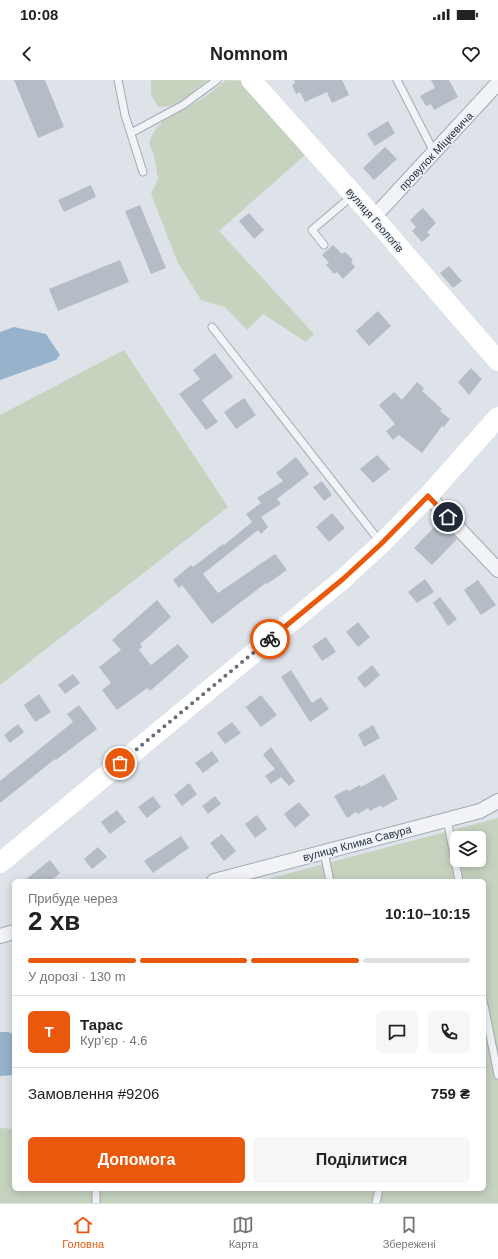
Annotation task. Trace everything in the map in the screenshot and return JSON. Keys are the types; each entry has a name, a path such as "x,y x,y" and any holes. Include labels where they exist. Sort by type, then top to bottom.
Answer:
{"street":[{"name":"вулиця Геологів","path":"251,80 354,195 498,361"},
{"name":"провулок Міцкевича","path":"373,218 498,83"},
{"path":"0,863 343,579 381,544 428,496 498,417"},
{"path":"428,496 498,570"},
{"name":"вулиця Клима Савура","path":"222,879 480,810 498,801"},
{"path":"0,936 12,933"}],"lane":[{"path":"118,80 125,115 143,172"},
{"path":"131,133 183,105 217,80"},
{"path":"398,80 434,152"},
{"path":"324,245 312,230 354,195"},
{"path":"212,327 381,544"},
{"path":"446,819 459,879"},
{"path":"324,852 330,879"},
{"path":"486,1015 498,1075"},
{"path":"96,1191 96,1203"},
{"path":"376,1203 379,1191"}],"green space":[{"path":"151,80 208,80 187,97 171,106 158,107 151,94"},
{"path":"226,80 244,81 305,155 219,231 314,334 306,342 263,314 247,330 225,307 201,300 178,263 151,194 158,179 155,159 149,143 154,131 162,122 205,97"},
{"path":"124,350 228,507 0,685 0,415"},
{"path":"498,818 498,1203 0,1203 0,1128 12,1129 12,1191 486,1191 486,879 268,879"}],"water":[{"path":"14,327 46,334 60,355 56,360 0,380 0,332"},
{"path":"0,1032 9,1032 12,1034 12,1075 0,1076"}],"building":[{"path":"14,80 45,80 64,127 38,138"},
{"path":"294,80 342,80 349,95 332,103 327,92 305,102 300,92 296,94 292,85 295,83"},
{"path":"431,80 449,80 458,97 434,110 431,104 426,106 420,96 435,88"},
{"path":"388,121 395,133 375,146 367,134"},
{"path":"385,147 397,159 374,180 363,168"},
{"path":"91,185 96,197 64,212 58,200"},
{"path":"140,205 166,268 151,274 125,211"},
{"path":"423,208 436,223 427,232 430,235 422,242 412,231 416,227 410,220"},
{"path":"249,213 264,230 254,239 239,221"},
{"path":"333,245 342,254 345,252 353,260 351,262 355,267 343,279 337,272 334,274 326,265 329,263 322,255"},
{"path":"120,260 129,282 58,311 49,289"},
{"path":"449,266 462,281 453,288 440,273"},
{"path":"378,311 391,326 369,346 356,331"},
{"path":"215,353 233,377 202,400 218,422 206,430 179,394 200,379 193,370"},
{"path":"471,368 482,379 469,395 458,382"},
{"path":"417,382 424,388 422,391 442,409 440,411 450,419 444,427 442,426 422,453 399,435 393,440 386,431 395,424 379,405 394,392 402,400"},
{"path":"244,398 256,415 236,429 224,412"},
{"path":"377,455 390,469 373,483 360,469"},
{"path":"296,457 309,474 277,499 281,504 261,517 268,527 261,534 258,530 203,574 218,593 275,554 287,570 267,584 266,583 212,624 182,585 179,588 173,580 191,565 193,567 223,544 224,545 252,522 246,514 261,503 257,498 283,481 276,473"},
{"path":"322,481 332,495 324,501 313,487"},
{"path":"332,513 345,528 329,542 316,527"},
{"path":"440,521 457,539 432,565 414,548"},
{"path":"425,579 434,592 417,603 408,592"},
{"path":"478,580 496,605 481,615 464,590"},
{"path":"440,597 457,619 448,626 433,603"},
{"path":"157,600 171,617 140,644 142,647 139,650 151,665 178,644 189,657 150,691 147,688 117,710 102,690 111,683 99,667 121,650 112,640"},
{"path":"358,622 370,637 358,647 346,632"},
{"path":"326,637 336,652 322,661 312,646"},
{"path":"372,665 380,675 365,688 357,678"},
{"path":"291,670 312,703 321,697 329,709 310,722 281,677"},
{"path":"73,674 80,683 65,694 58,685"},
{"path":"39,694 51,712 35,722 24,705"},
{"path":"261,695 277,715 261,727 245,706"},
{"path":"79,705 97,729 56,760 55,759 0,803 0,781 73,722 67,714"},
{"path":"232,722 241,733 225,744 217,733"},
{"path":"18,724 24,732 10,743 4,735"},
{"path":"373,725 380,738 364,747 358,734"},
{"path":"271,747 295,781 289,786 281,777 271,784 265,776 275,769 263,755"},
{"path":"212,751 219,761 203,773 195,763"},
{"path":"384,774 398,799 382,808 381,805 370,811 368,808 358,814 356,812 347,818 334,796 347,789 349,791 360,785 361,787"},
{"path":"189,783 197,794 182,806 174,795"},
{"path":"153,796 161,807 147,818 138,807"},
{"path":"215,796 221,804 208,814 202,806"},
{"path":"299,802 310,815 295,828 284,814"},
{"path":"117,810 126,822 110,834 101,822"},
{"path":"257,815 267,829 255,838 245,824"},
{"path":"222,834 236,851 224,861 210,843"},
{"path":"181,836 189,848 153,873 144,861"},
{"path":"98,847 107,857 92,869 84,859"},
{"path":"50,860 60,873 53,879 26,879"}],"way so far":[{"path":"120,763 270,639"}],"route":[{"path":"270,639 343,579 381,544 428,496 448,517"}]}
